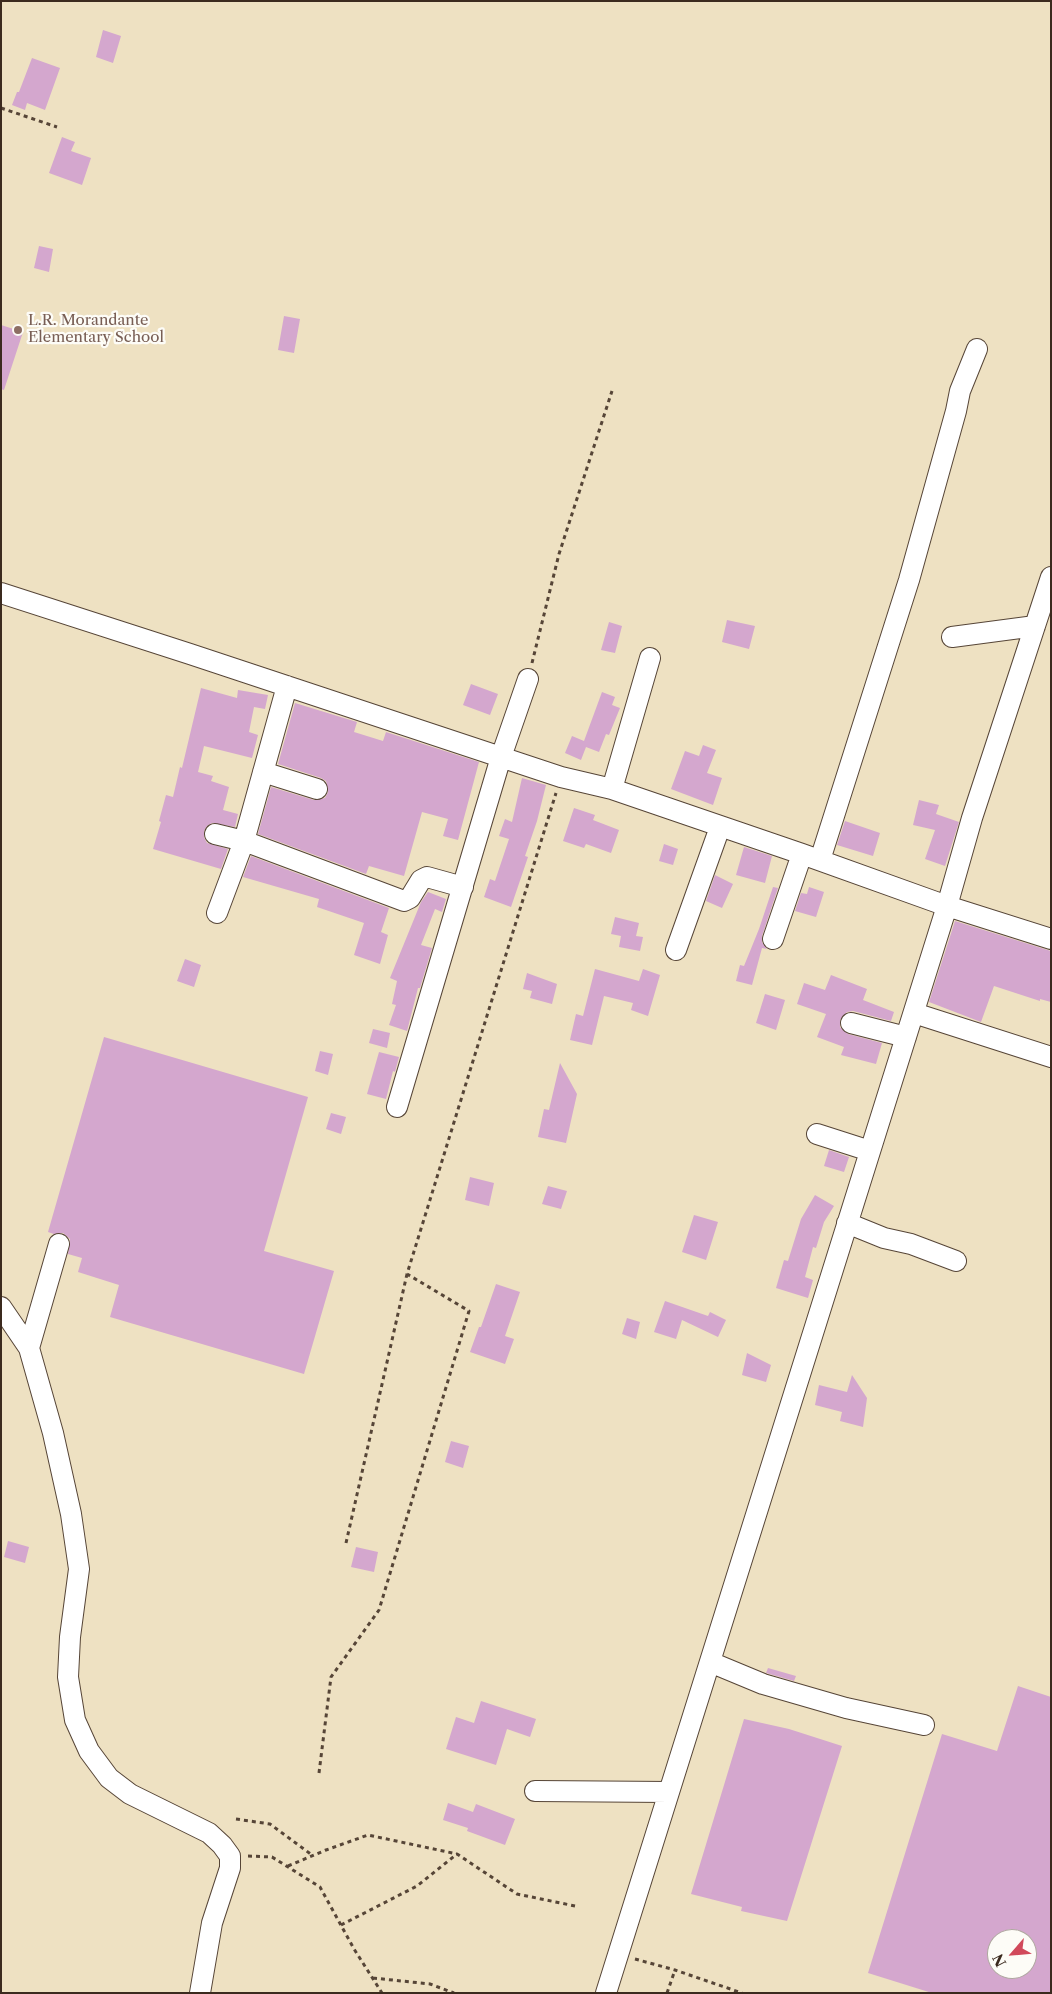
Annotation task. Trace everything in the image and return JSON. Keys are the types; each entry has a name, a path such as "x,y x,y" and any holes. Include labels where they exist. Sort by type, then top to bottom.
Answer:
{"street":[{"path":"772,939 811,857 909,580 960,391 976,349"},
{"path":"606,1993 914,1013 972,818 1051,577"},
{"path":"1,593 561,777 612,789 947,906 1051,939"},
{"path":"952,637 1035,626"},
{"path":"612,789 650,658"},
{"path":"397,1107 501,757 528,679"},
{"path":"217,913 244,842 287,686"},
{"path":"263,772 318,789"},
{"path":"676,950 720,827"},
{"path":"215,834 244,842 404,902 410,898 421,880 427,877 463,887"},
{"path":"914,1013 1051,1057"},
{"path":"851,1023 906,1037"},
{"path":"817,1134 870,1150"},
{"path":"848,1223 884,1238 912,1244 956,1261"},
{"path":"29,1348 59,1244"},
{"path":"1,1307 29,1348 53,1433 71,1514 79,1569 70,1638 68,1677 76,1720 90,1752 109,1778 130,1794 209,1833 222,1844 230,1856 230,1868 212,1923 200,1993"},
{"path":"710,1662 772,1686 846,1708 924,1725"},
{"path":"535,1791 669,1792"}],"path":[{"path":"1,108 57,127"},
{"path":"528,679 559,554 612,391"},
{"path":"346,1542 408,1274 561,777"},
{"path":"319,1773 331,1677 379,1610 469,1311 408,1274"},
{"path":"236,1819 270,1824 312,1856"},
{"path":"287,1866 368,1835 457,1854 516,1894 575,1906"},
{"path":"341,1925 416,1886 457,1854"},
{"path":"230,1856 272,1857 320,1887 382,1993"},
{"path":"618,1954 675,1970 742,1993"},
{"path":"667,1993 675,1970"},
{"path":"372,1978 430,1984 454,1993"}],"building":[{"path":"103,30 121,36 113,63 96,57"},
{"path":"32,58 60,68 45,110 27,103 25,110 12,105"},
{"path":"62,137 75,142 71,151 91,158 82,185 49,173"},
{"path":"39,246 53,249 49,272 34,268"},
{"path":"284,316 300,319 294,353 278,350"},
{"path":"1,325 23,332 4,390 1,389"},
{"path":"727,620 755,626 749,649 722,642"},
{"path":"609,622 622,626 615,653 601,650"},
{"path":"471,684 498,694 490,715 463,705"},
{"path":"201,688 237,698 238,690 268,695 265,709 254,707 249,732 258,735 252,758 204,746 198,772 213,776 211,781 229,787 223,810 238,814 235,827 212,823 204,831 207,843 228,849 221,869 153,849 166,795 173,797 180,767 182,768"},
{"path":"602,692 615,697 612,705 620,708 609,735 606,734 599,752 586,747 581,760 565,753 572,736 584,741"},
{"path":"295,703 357,722 354,732 383,741 386,732 479,762 458,840 443,836 448,819 422,812 404,876 369,866 366,874 258,834 271,787 314,800 325,798 328,792 326,781 321,778 278,764"},
{"path":"703,745 716,750 707,773 722,778 713,805 671,789 685,751 699,756"},
{"path":"522,778 546,785 537,821 525,856 528,857 511,907 484,897 490,879 495,881 509,839 499,836 505,819 512,822"},
{"path":"919,800 939,805 936,814 959,822 945,866 925,859 935,830 913,825"},
{"path":"574,808 595,815 593,820 619,830 611,853 586,844 584,848 563,841"},
{"path":"845,821 880,833 873,856 837,845"},
{"path":"664,844 678,849 673,865 659,861"},
{"path":"744,847 772,856 765,883 736,875"},
{"path":"251,856 389,908 381,932 388,935 380,964 354,955 364,923 317,907 319,899 243,877"},
{"path":"715,875 733,884 722,908 706,901"},
{"path":"773,887 778,888 762,936 762,942 767,949 762,948 752,985 736,981 740,965 744,966 759,929"},
{"path":"809,887 824,892 816,917 795,911 801,893 807,894"},
{"path":"428,892 446,899 442,912 435,909 421,945 432,948 420,988 418,988 407,1031 389,1025 396,1005 392,1004 397,981 390,978 421,902"},
{"path":"615,917 639,923 636,936 643,937 640,951 619,947 621,936 611,934"},
{"path":"955,921 1051,951 1051,1002 1040,999 1040,1001 994,986 981,1022 929,1002"},
{"path":"185,959 201,965 194,987 177,981"},
{"path":"595,969 639,981 643,969 660,975 648,1016 631,1010 633,1003 604,996 592,1045 570,1040 576,1014 583,1016"},
{"path":"527,973 557,984 552,1004 530,998 532,991 523,989"},
{"path":"831,975 867,989 863,1000 894,1012 891,1021 853,1011 847,1012 840,1020 840,1027 848,1034 882,1043 876,1064 841,1055 844,1047 817,1037 826,1014 797,1004 804,983 825,990"},
{"path":"765,994 785,1000 776,1030 756,1023"},
{"path":"373,1029 390,1033 387,1048 369,1043"},
{"path":"104,1037 308,1097 264,1251 334,1271 304,1374 110,1317 119,1285 78,1272 82,1258 68,1254 70,1239 63,1233 54,1234 48,1232"},
{"path":"320,1051 333,1054 328,1075 315,1071"},
{"path":"379,1052 399,1057 395,1072 393,1071 386,1099 367,1094"},
{"path":"560,1063 577,1094 566,1143 538,1137 544,1109 549,1110"},
{"path":"331,1113 346,1117 341,1134 326,1129"},
{"path":"829,1150 849,1157 844,1172 824,1166"},
{"path":"470,1177 494,1183 489,1206 465,1200"},
{"path":"548,1186 567,1191 561,1209 542,1204"},
{"path":"815,1195 834,1206 824,1222 816,1248 813,1247 805,1277 813,1280 808,1298 776,1288 784,1260 788,1261 801,1219"},
{"path":"694,1215 718,1222 706,1260 682,1252"},
{"path":"496,1284 520,1292 505,1336 514,1339 505,1364 470,1352"},
{"path":"665,1301 708,1316 710,1312 726,1320 718,1337 682,1320 676,1339 654,1332"},
{"path":"627,1318 640,1322 636,1339 622,1334"},
{"path":"747,1353 771,1365 766,1382 742,1375"},
{"path":"852,1375 867,1398 863,1427 840,1421 842,1412 815,1405 819,1385 847,1392"},
{"path":"451,1441 469,1446 463,1468 445,1462"},
{"path":"8,1541 29,1547 25,1563 4,1557"},
{"path":"356,1547 378,1552 374,1572 351,1567"},
{"path":"768,1668 796,1676 794,1681 766,1673"},
{"path":"1018,1686 1051,1697 1051,1993 932,1993 868,1973 942,1734 997,1751"},
{"path":"481,1701 536,1719 530,1737 507,1729 496,1765 446,1749 456,1717 474,1723"},
{"path":"744,1719 789,1729 842,1746 787,1921 741,1911 742,1907 691,1894"},
{"path":"448,1803 473,1812 476,1804 515,1819 505,1845 467,1831 468,1828 443,1820"}],"place":[{"name":"L.R. Morandante Elementary School","path":"18,330"}]}
